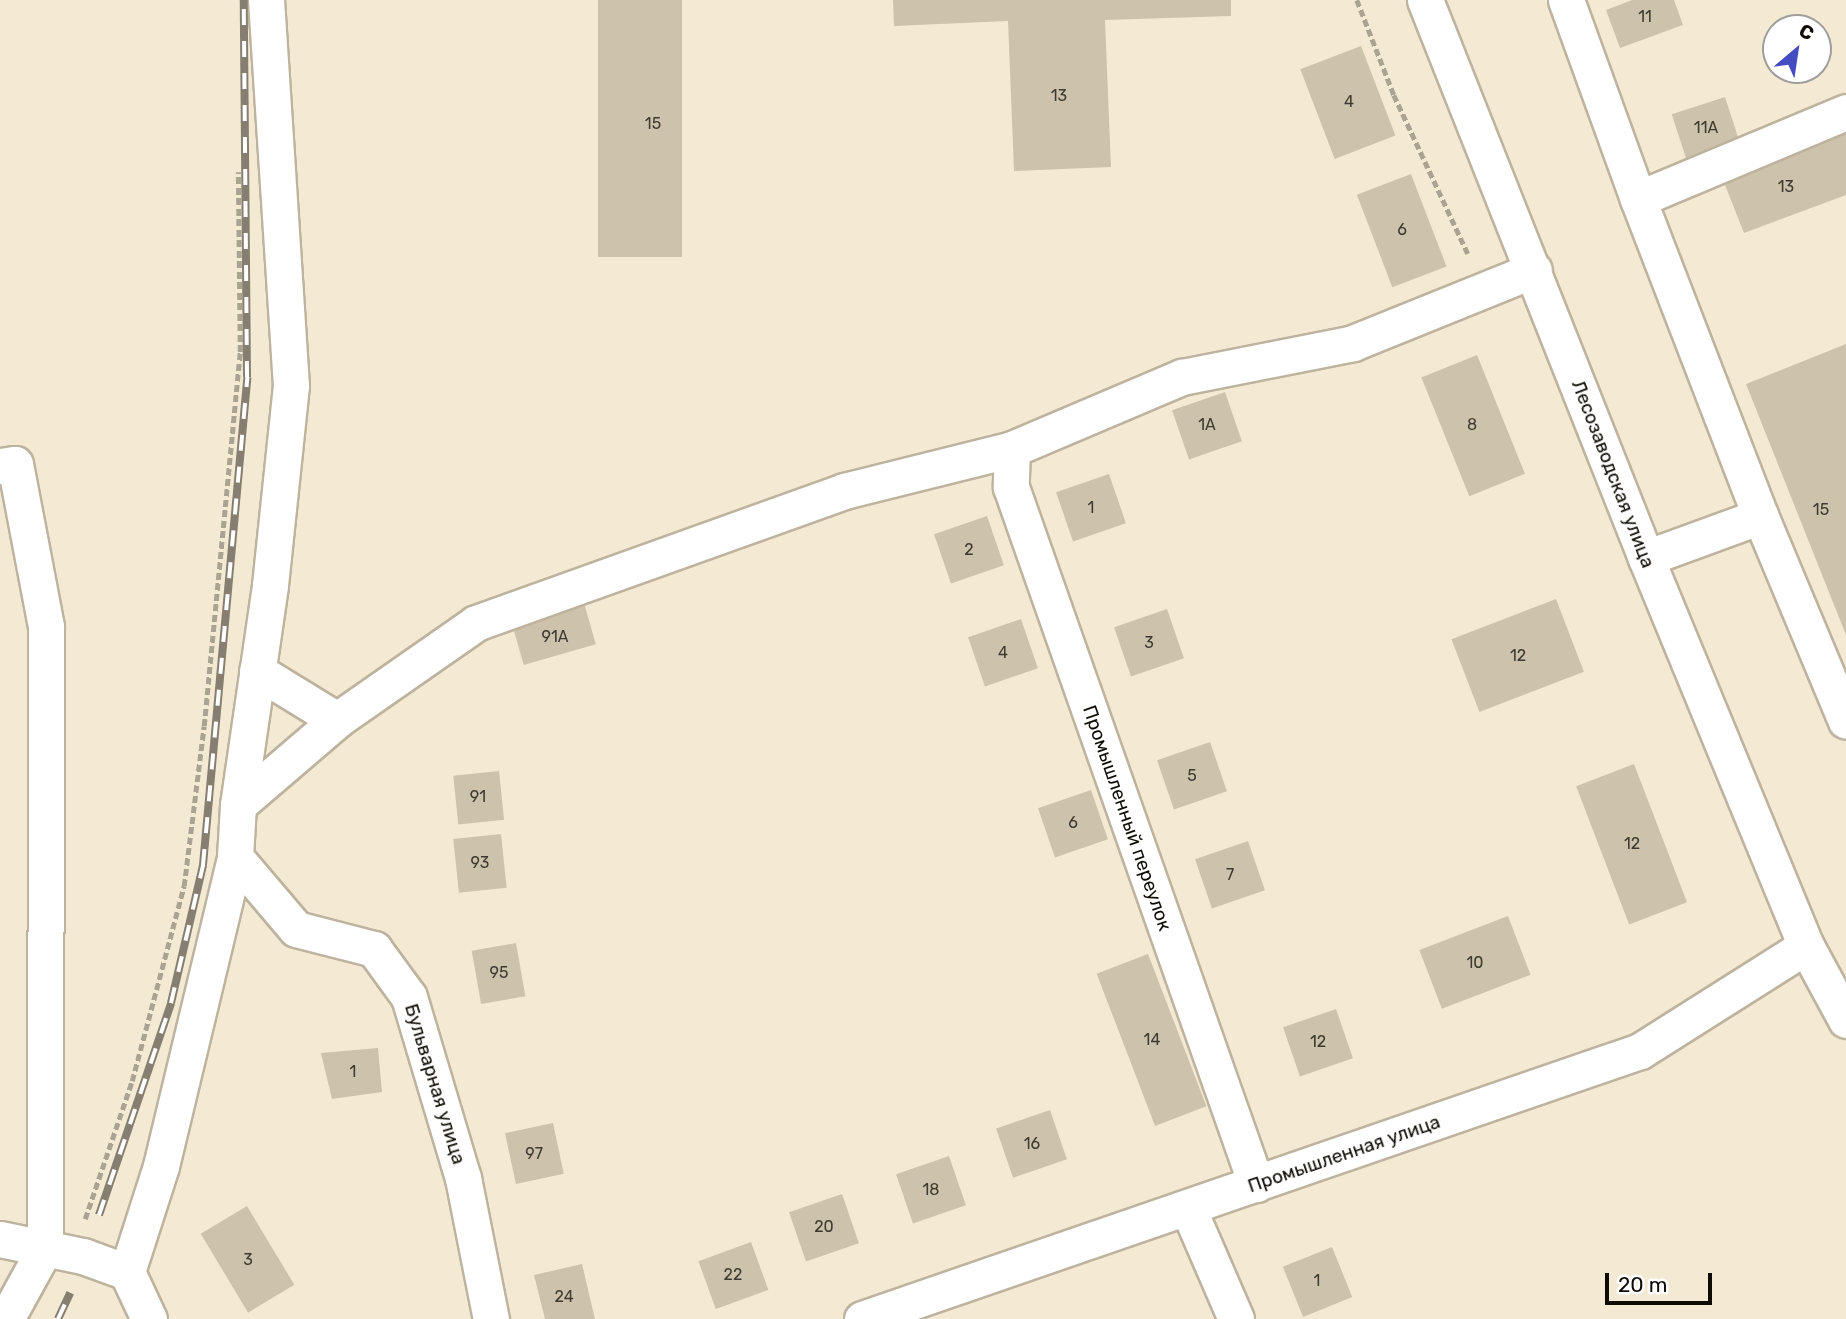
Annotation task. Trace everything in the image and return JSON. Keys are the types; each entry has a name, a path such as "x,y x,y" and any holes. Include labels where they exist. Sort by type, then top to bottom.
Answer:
{"street":[{"path":"149,1319 127,1272 161,1166 235,857 238,805 270,584 291,386 266,0"},
{"name":"Лесозаводская улица","path":"1425,0 1646,558 1806,946 1846,1020"},
{"path":"1566,0 1638,198 1761,516 1846,721"},
{"path":"1638,198 1846,112"},
{"path":"238,805 337,720 476,623 844,491 1012,449 1182,377 1353,343 1534,270"},
{"name":"Промышленный переулок","path":"1012,449 1011,487 1256,1184"},
{"path":"6,1319 59,1251 46,627 8,465"},
{"path":"1646,558 1761,516"},
{"path":"257,671 337,720"},
{"name":"Бульварная улица","path":"235,857 296,929 373,949 410,997 463,1178 491,1319"},
{"name":"Промышленная улица","path":"862,1319 1640,1051 1806,946"},
{"path":"1188,1208 1236,1319"},
{"path":"0,1239 59,1251 127,1272"}],"path":[{"path":"1357,0 1394,95 1468,254"},
{"path":"59,1251 132,1081 184,886 206,713 240,352 238,159"}],"building":[{"path":"598,0 682,0 682,257 598,257"},
{"path":"893,0 1231,0 1231,16 1105,20 1111,167 1014,171 1008,21 894,26"},
{"path":"1632,0 1674,0 1683,25 1620,48 1606,10"},
{"path":"1361,46 1395,136 1335,159 1300,69"},
{"path":"1725,97 1740,142 1686,159 1672,114"},
{"path":"1846,133 1846,195 1744,233 1723,180"},
{"path":"1411,174 1446,266 1392,287 1357,195"},
{"path":"1846,344 1846,635 1746,384"},
{"path":"1477,355 1525,474 1469,496 1421,377"},
{"path":"1225,392 1242,441 1189,459 1172,410"},
{"path":"1109,474 1126,523 1073,541 1056,492"},
{"path":"987,516 1004,565 951,583 934,534"},
{"path":"1556,599 1584,672 1479,712 1451,639"},
{"path":"584,603 596,644 524,665 512,624"},
{"path":"1167,609 1184,658 1131,676 1114,627"},
{"path":"1021,619 1038,668 985,686 968,637"},
{"path":"1210,742 1227,791 1174,809 1157,760"},
{"path":"1634,764 1687,902 1629,924 1576,786"},
{"path":"499,771 504,820 458,825 453,776"},
{"path":"1091,790 1108,839 1055,857 1038,808"},
{"path":"501,834 507,888 459,893 453,839"},
{"path":"1248,841 1265,890 1212,908 1195,859"},
{"path":"1508,916 1531,975 1442,1009 1419,950"},
{"path":"516,943 525,996 481,1004 472,951"},
{"path":"1148,954 1206,1106 1155,1126 1097,974"},
{"path":"1336,1009 1353,1058 1300,1076 1283,1027"},
{"path":"378,1048 382,1092 332,1099 321,1053"},
{"path":"1050,1110 1067,1159 1013,1178 996,1129"},
{"path":"553,1123 564,1174 516,1184 505,1133"},
{"path":"949,1156 966,1205 913,1223 896,1174"},
{"path":"842,1194 859,1243 806,1261 789,1212"},
{"path":"247,1206 294,1285 248,1313 201,1234"},
{"path":"751,1242 768,1290 716,1309 698,1261"},
{"path":"1332,1247 1352,1297 1303,1317 1283,1267"},
{"path":"582,1264 595,1319 545,1319 534,1275"}],"railway":[{"path":"99,1215 171,1003 203,865 247,377 244,0"},
{"path":"58,1319 70,1293"}]}
